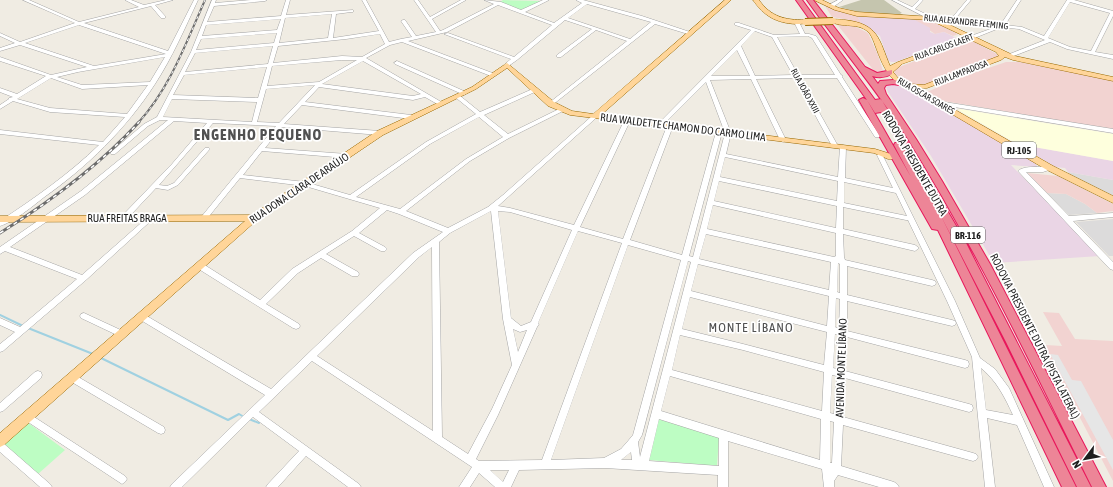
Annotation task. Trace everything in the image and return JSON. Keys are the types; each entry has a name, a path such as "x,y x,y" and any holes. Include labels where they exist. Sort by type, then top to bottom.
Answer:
{"highway":[{"name":"BR-116","path":"793,0 841,66 876,121 975,296"},
{"name":"RODOVIA PRESIDENTE DUTRA","path":"799,0 861,85 894,138 930,203 1069,487"},
{"name":"RODOVIA PRESIDENTE DUTRA","path":"805,0 842,48 874,94 923,174 968,255 1084,487"},
{"name":"RODOVIA PRESIDENTE DUTRA (PISTA LATERAL)","path":"810,0 860,63 912,140 963,226 1011,314 1099,487"},
{"path":"860,63 869,72 874,74 884,75 889,72"},
{"path":"882,94 880,86 883,83 889,81 905,84"},
{"path":"876,121 880,152 891,157 902,168"}],"main road":[{"path":"594,117 688,33 728,0"},
{"name":"RUA OSCAR SOARES","path":"756,0 763,11 772,17 785,21 854,23 871,32 876,37 889,72 894,78 1050,168 1113,200"},
{"name":"RUA ALEXANDRE FLEMING","path":"817,0 831,6 863,14 930,18"},
{"path":"930,18 970,38 999,56 1113,79"},
{"name":"RUA CARLOS LAERT","path":"889,72 893,67 900,63 970,38"},
{"path":"999,56 1009,56 1020,60"},
{"name":"RUA LAMPADOSA","path":"927,97 923,92 925,87 999,56"},
{"name":"RUA WALDETTE CHAMON DO CARMO LIMA","path":"507,65 551,104 561,110 578,115 880,152"},
{"name":"RUA DONA CLARA DE ARAÚJO","path":"0,441 254,218 380,133 461,94 507,65"},
{"path":"905,84 925,87"},
{"name":"RUA FREITAS BRAGA","path":"4,219 254,218"}],"street":[{"path":"24,0 78,23 169,54"},
{"path":"33,4 42,0"},
{"path":"127,0 144,7"},
{"path":"0,50 78,23 171,0"},
{"path":"0,224 4,219 68,175 104,144 130,116 153,83 196,0"},
{"path":"113,153 146,125 159,118 193,52 213,2 265,0"},
{"path":"254,123 288,0"},
{"path":"364,0 388,44"},
{"path":"416,0 439,33"},
{"path":"429,19 464,0"},
{"path":"486,0 499,2 555,25"},
{"path":"522,11 547,0"},
{"path":"578,0 688,33"},
{"path":"831,6 841,0"},
{"path":"894,0 930,18"},
{"path":"912,9 921,0"},
{"path":"952,20 969,0"},
{"path":"1002,26 1020,0"},
{"path":"1009,56 1047,39 1069,0 1113,12 1092,53"},
{"path":"204,218 280,125 318,84 388,44 451,29 499,2"},
{"name":"RUA DONA CLARA DE ARAÚJO","path":"507,65 555,25 586,2"},
{"path":"152,5 162,17"},
{"path":"205,24 351,11"},
{"path":"330,39 334,13"},
{"path":"564,18 630,40"},
{"name":"RUA ALEXANDRE FLEMING","path":"930,18 1023,29 1069,48 1113,57"},
{"path":"403,22 415,38"},
{"path":"551,104 654,22"},
{"path":"802,22 797,24 803,35"},
{"path":"737,24 774,36 803,35 814,37 877,136"},
{"name":"RUA CARLOS LAERT","path":"970,38 1002,26"},
{"path":"559,56 596,28"},
{"path":"660,125 754,30"},
{"path":"198,38 279,31"},
{"path":"193,52 330,39 382,32"},
{"path":"0,34 19,43 94,68"},
{"path":"446,34 515,58"},
{"name":"RUA JOÃO XXIII","path":"774,36 835,146"},
{"path":"401,40 493,75"},
{"path":"738,46 783,140"},
{"path":"0,107 49,77 169,54"},
{"path":"181,74 362,58 440,104"},
{"path":"0,59 49,77 82,87 153,83"},
{"path":"397,63 461,94 479,115 507,137"},
{"path":"707,78 840,76"},
{"path":"640,465 656,414 728,133 707,78"},
{"path":"264,88 318,84 414,98 425,95"},
{"path":"0,90 13,98 50,110 130,116"},
{"path":"350,198 428,143 479,115 535,90"},
{"path":"170,97 261,100"},
{"path":"300,103 411,117"},
{"path":"938,103 1113,131"},
{"path":"401,212 457,167 507,137 561,110"},
{"path":"175,487 416,255 448,231 495,207 594,117"},
{"path":"159,118 172,120 254,123 380,133"},
{"path":"3,250 83,193 172,120"},
{"path":"464,487 576,229 627,121"},
{"path":"124,218 174,165 211,122"},
{"path":"545,464 670,126"},
{"path":"0,132 104,144"},
{"path":"640,465 634,443 719,132"},
{"name":"AVENIDA MONTE LÍBANO","path":"830,482 836,470 843,333 839,260 843,147"},
{"path":"153,186 168,188 176,184 207,149"},
{"path":"260,149 347,156"},
{"path":"880,152 968,337 977,360 990,487"},
{"path":"722,154 898,191"},
{"path":"1050,168 1043,170 1022,170 1022,172 1067,219 1110,260 1113,267"},
{"path":"238,176 305,184 386,207 448,231"},
{"path":"716,178 906,218"},
{"path":"710,202 915,248"},
{"path":"261,304 295,271 354,233 386,207"},
{"path":"495,207 685,258 952,323"},
{"path":"495,207 507,319 516,365"},
{"path":"1067,219 1113,215"},
{"path":"0,349 151,218"},
{"path":"703,231 839,260 932,283"},
{"path":"354,233 383,249"},
{"path":"435,240 438,440"},
{"path":"3,250 83,278"},
{"path":"320,254 355,274"},
{"name":"AVENIDA MONTE LÍBANO","path":"830,482 826,467 827,416 833,294 839,260"},
{"path":"200,266 296,326"},
{"path":"687,293 965,364"},
{"path":"84,316 122,334"},
{"path":"142,317 271,394"},
{"path":"507,319 520,329 535,324"},
{"path":"0,321 24,328"},
{"path":"677,331 969,408"},
{"path":"311,356 474,464 502,487"},
{"path":"977,360 998,379 1006,391 1049,487"},
{"path":"667,372 973,456"},
{"path":"0,408 38,375"},
{"path":"73,378 161,430"},
{"path":"983,413 1019,421"},
{"path":"656,414 894,487"},
{"path":"249,415 306,451 356,487"},
{"path":"28,417 122,479"},
{"path":"723,487 724,435"},
{"path":"605,463 621,454 634,443"},
{"path":"0,446 47,487"},
{"path":"271,487 306,451"},
{"path":"474,464 516,465 605,463 723,471"},
{"path":"506,487 516,465"}],"shaded area":[{"path":"861,0 884,0 903,15 862,13 839,7"},
{"path":"825,6 857,16 862,24 832,17"},
{"path":"857,16 913,19 930,28 930,32 935,34 944,32 958,39 895,62 891,62 888,60 880,36 862,24"},
{"path":"913,19 932,21 958,34 953,36 944,32 935,34"},
{"path":"836,23 852,25 868,33 878,55 883,71 875,72"},
{"path":"971,40 995,53 998,55 997,57 922,86 909,83 895,74 894,70 899,67"},
{"path":"1006,62 1020,62 1113,80 1113,130 944,101 927,92 959,78"},
{"path":"891,84 901,84 909,88 1032,160 1037,167 1011,165 1100,256 994,263 931,156 888,92 886,87"},
{"path":"960,109 1113,134 1113,161 1017,144 958,110"},
{"path":"1017,144 1113,161 1113,180 1068,172 1065,168 1055,167"},
{"path":"1068,172 1113,180 1113,196 1071,176"},
{"path":"1027,173 1058,176 1113,204 1113,211 1097,213 1085,204 1066,194 1047,193"},
{"path":"1047,193 1066,194 1085,204 1097,213 1069,215"},
{"path":"1113,219 1113,256 1109,256 1076,222"},
{"path":"1043,312 1059,313 1075,339 1113,341 1113,481 1043,347 1047,348 1046,345 1062,346"},
{"path":"1050,354 1058,355 1072,380 1081,381 1113,440 1113,470"}],"green space":[{"path":"503,0 542,1 521,10 500,2"},
{"path":"658,419 719,437 717,466 649,460"},
{"path":"27,422 65,450 38,474 3,443"}],"waterway":[{"path":"0,315 23,326"},
{"path":"28,328 93,354"},
{"path":"101,358 228,420 239,414 244,417"},
{"path":"249,419 259,423"}],"railway":[{"path":"138,123 159,95 168,80 184,49 205,0"},
{"path":"0,233 74,182 108,153 139,122"}],"district":[{"name":"ENGENHO PEQUENO","path":"258,134"},
{"name":"MONTE LÍBANO","path":"751,327"}]}
